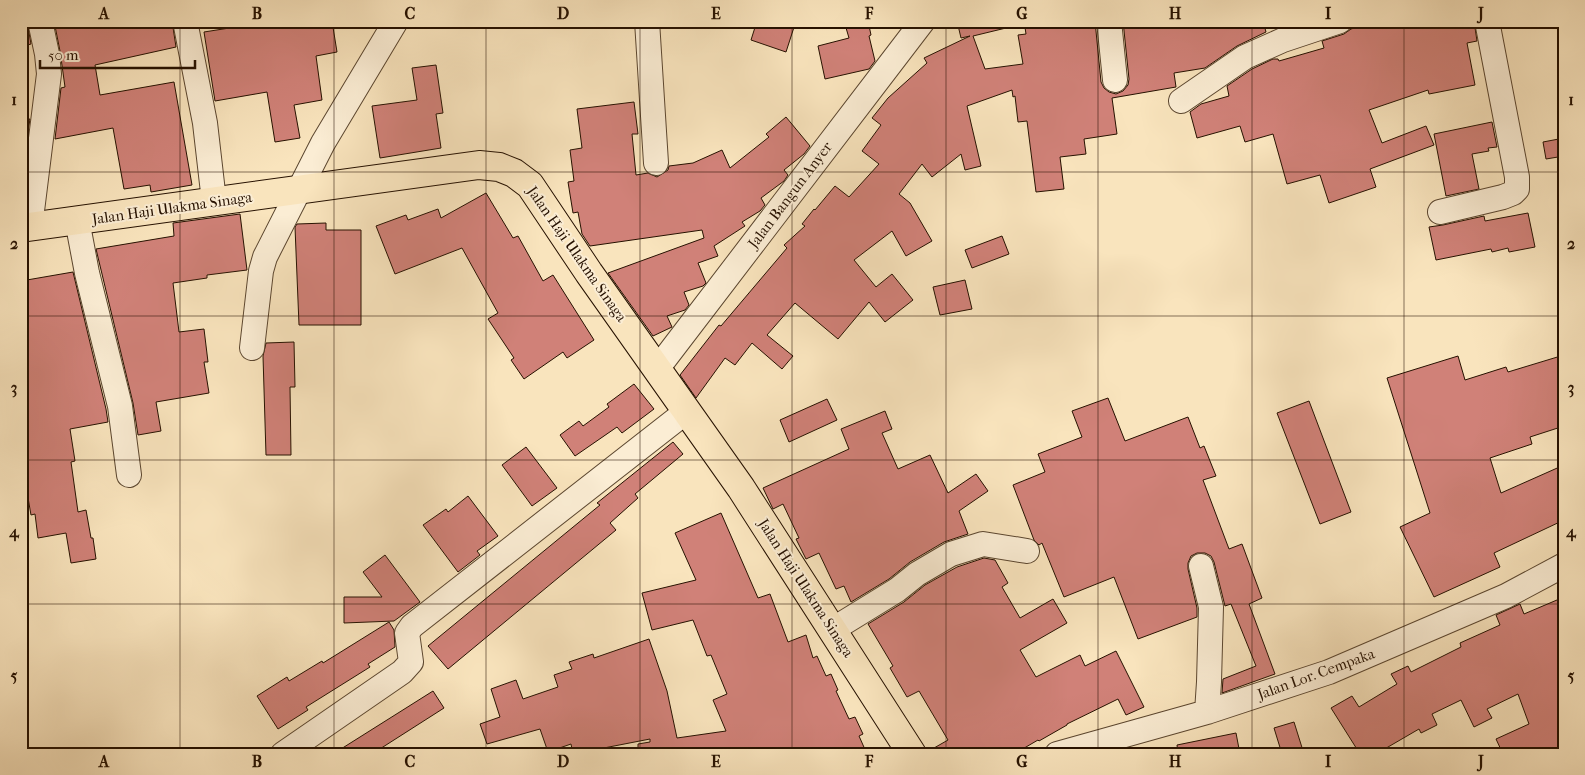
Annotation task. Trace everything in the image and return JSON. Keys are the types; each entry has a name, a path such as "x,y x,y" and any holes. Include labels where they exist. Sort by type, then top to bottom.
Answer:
{"main road":[{"name":"Jalan Haji Ulakma Sinaga","path":"26,227 479,165 498,167 514,173 530,185 589,273 741,488 912,754"}],"street":[{"path":"26,227 49,74 40,21"},
{"path":"186,21 206,123 214,201"},
{"path":"252,348 261,271 266,257 297,191 323,142 396,21"},
{"path":"647,21 656,162"},
{"name":"Jalan Bangun Anyer","path":"657,369 923,21"},
{"path":"1109,21 1115,80"},
{"path":"1181,101 1280,31 1340,21"},
{"path":"1440,212 1503,197 1517,189 1517,177 1487,21"},
{"path":"77,220 87,272 120,406 129,475"},
{"path":"282,754 402,672 411,662 407,633 412,626 687,411"},
{"path":"832,630 951,554 983,544 1027,550"},
{"name":"Jalan Lor. Cempaka","path":"1057,754 1207,712 1329,672 1506,596 1564,565"},
{"path":"1201,566 1210,607 1210,664 1207,712"}],"building":[{"path":"21,21 27,21 31,44 21,47"},
{"path":"54,21 172,21 176,47 95,65 100,95 174,82 192,185 151,192 150,185 124,189 113,128 55,139 61,88 65,87"},
{"path":"274,21 332,21 337,52 316,56 322,100 294,105 300,138 275,142 267,92 215,101 204,32"},
{"path":"757,21 796,21 786,52 751,40"},
{"path":"844,21 868,21 871,35 869,36 875,61 869,69 825,79 818,46 849,38"},
{"path":"957,21 1005,21 1006,28 973,36 985,69 1023,64 1018,35 1026,34 1024,21 1095,21 1101,82 1109,92 1116,94 1123,91 1128,85 1129,79 1123,21 1263,21 1266,32 1237,46 1205,68 1174,73 1176,87 1112,98 1117,134 1084,139 1086,154 1060,157 1064,189 1036,192 1027,121 1018,122 1015,96 1013,97 1012,90 967,106 981,166 965,170 961,154 932,177 922,164 899,194 910,203 932,241 906,256 892,231 854,260 876,287 892,274 913,300 885,322 869,302 838,339 795,303 767,335 793,356 782,369 752,343 735,365 725,358 696,398 680,375 719,325 721,326 787,248 784,245 805,226 802,224 835,186 849,197 879,164 862,151 881,125 872,118 888,98 927,63 924,58 970,36 961,38"},
{"path":"1378,21 1474,21 1477,41 1467,43 1475,85 1429,94 1428,90 1369,110 1382,143 1426,126 1434,145 1370,169 1376,187 1329,203 1320,175 1287,184 1273,134 1245,142 1240,126 1197,138 1190,112 1201,104 1229,96 1227,86 1252,69 1273,59 1278,59 1279,61 1324,48 1322,41 1344,34 1351,29"},
{"path":"436,65 443,113 436,114 441,148 380,158 372,106 417,100 412,68"},
{"path":"634,102 638,134 632,134 636,175 648,173 657,177 668,170 669,166 693,163 722,150 730,168 769,137 766,134 786,117 810,146 804,154 784,170 788,175 784,181 761,198 765,205 760,211 742,222 745,226 714,246 718,256 698,263 706,283 703,286 684,292 689,305 685,310 667,316 672,327 653,336 608,273 704,238 702,230 590,246 582,234 578,212 573,213 568,182 574,181 570,150 582,148 577,109"},
{"path":"30,119 26,144 21,145 21,120"},
{"path":"1492,122 1497,147 1488,148 1489,151 1472,154 1479,189 1446,196 1434,134"},
{"path":"1564,138 1564,156 1546,159 1543,142"},
{"path":"486,193 513,238 518,236 543,281 553,275 594,340 567,358 563,352 524,379 511,360 514,358 488,319 498,313 462,248 395,274 376,226 406,215 408,220 438,209 441,218"},
{"path":"1528,213 1535,247 1509,252 1508,248 1492,252 1491,249 1436,260 1429,227 1484,216 1485,221"},
{"path":"240,214 247,270 207,275 207,278 173,283 179,332 204,329 208,362 204,362 209,393 156,402 161,431 138,435 133,403 96,249 174,236 173,223"},
{"path":"326,223 326,230 361,230 361,325 299,325 295,227 297,224"},
{"path":"1002,236 1009,254 972,268 965,250"},
{"path":"73,272 108,422 70,429 75,461 71,462 78,512 86,510 96,559 71,563 66,533 38,538 35,514 31,515 23,469 21,469 21,281"},
{"path":"965,280 972,309 940,315 933,287"},
{"path":"294,342 295,387 290,387 291,455 266,455 263,356 266,343"},
{"path":"1564,355 1564,426 1530,437 1532,444 1490,458 1501,493 1564,465 1564,520 1494,553 1500,567 1434,597 1400,527 1430,513 1387,378 1458,356 1465,380 1506,367 1508,372"},
{"path":"634,384 654,409 622,433 617,427 575,456 560,435 579,421 583,426 609,407 607,404"},
{"path":"1108,398 1125,441 1188,417 1200,448 1204,446 1216,476 1203,480 1229,549 1242,544 1262,598 1249,604 1275,674 1222,693 1223,679 1256,666 1231,604 1225,606 1214,562 1211,556 1205,553 1197,553 1191,556 1188,563 1197,617 1138,639 1114,577 1064,597 1042,543 1039,545 1034,540 1013,485 1045,472 1038,454 1082,437 1072,411"},
{"path":"827,399 837,420 789,442 780,420"},
{"path":"1309,401 1351,512 1320,524 1277,413"},
{"path":"885,411 892,429 882,433 898,469 930,455 948,493 976,474 988,491 959,511 968,534 944,542 910,562 889,579 851,602 844,586 836,589 819,553 806,559 796,539 799,538 783,504 773,509 763,488 849,449 841,429"},
{"path":"673,442 683,454 635,494 638,498 610,523 616,530 448,669 428,646 600,505 597,503"},
{"path":"526,447 557,488 532,506 502,465"},
{"path":"468,496 498,536 477,551 480,555 458,572 423,525 446,509 448,512"},
{"path":"721,513 758,598 770,594 788,642 806,635 813,658 817,656 826,676 831,674 838,690 836,691 849,719 855,717 863,734 859,736 867,754 717,754 715,749 682,754 638,754 638,744 650,742 650,739 573,754 571,744 548,752 540,729 487,744 480,724 500,717 491,689 516,680 523,699 558,687 554,675 572,669 569,662 593,654 594,658 649,639 667,691 677,738 726,731 713,700 727,694 711,655 707,656 693,620 652,630 642,593 696,580 675,533"},
{"path":"385,555 420,602 394,621 344,623 344,597 382,597 363,572"},
{"path":"984,558 995,560 1008,583 1002,587 1020,618 1053,599 1067,623 1020,650 1036,677 1080,655 1085,666 1116,651 1144,707 1126,715 1118,699 1067,724 1014,754 928,754 927,752 948,740 919,691 907,697 890,668 893,666 868,624 904,602 925,585 957,567"},
{"path":"1564,597 1564,750 1554,754 1503,754 1496,739 1529,724 1518,694 1487,709 1492,718 1474,727 1461,700 1432,714 1437,725 1421,733 1419,729 1376,754 1360,754 1331,708 1352,696 1359,707 1397,684 1391,674 1408,666 1411,672 1461,647 1460,643 1500,625 1496,615 1520,604 1524,614"},
{"path":"389,622 394,630 395,647 368,664 370,667 306,707 308,710 278,729 257,696 287,677 289,681 322,661 323,663"},
{"path":"433,691 444,708 372,754 333,754"},
{"path":"1294,722 1304,754 1282,754 1274,728"},
{"path":"1236,733 1240,754 1178,754 1177,745"}]}
